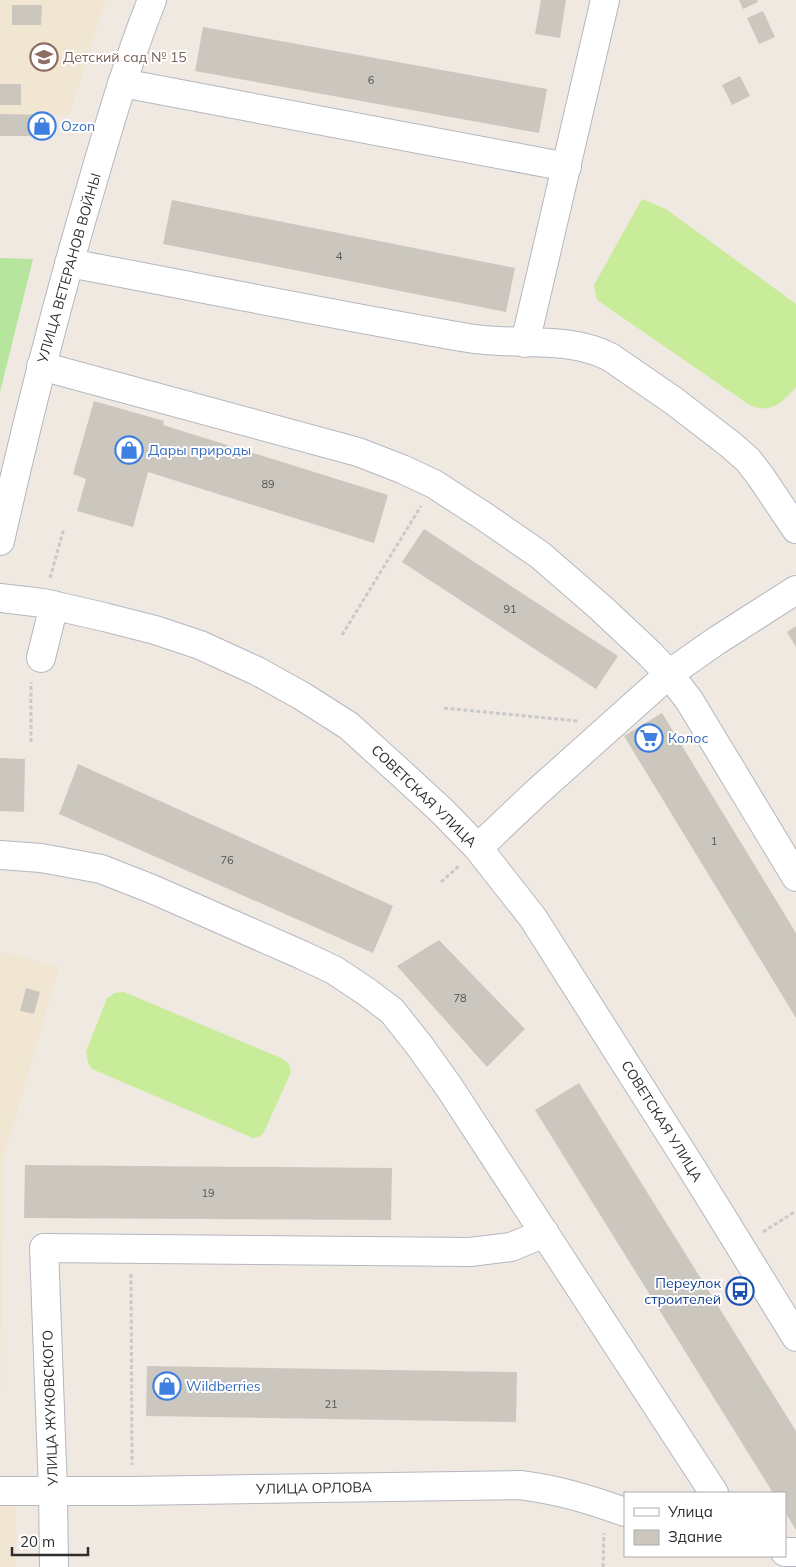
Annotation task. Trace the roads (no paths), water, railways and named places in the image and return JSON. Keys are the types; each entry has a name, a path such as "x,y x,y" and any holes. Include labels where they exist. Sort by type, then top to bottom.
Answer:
{"street":[{"name":"УЛИЦА ВЕТЕРАНОВ ВОЙНЫ","path":"0,541 41,366 69,263 122,83 152,0"},
{"path":"526,343 605,0"},
{"path":"122,83 566,167"},
{"path":"69,263 471,339 565,345 598,352 618,363 674,401 748,460 796,529"},
{"path":"41,366 358,452 402,468 434,484 482,515 540,555 602,608 670,674 689,700 796,877"},
{"path":"478,848 670,674 716,641 796,590"},
{"name":"СОВЕТСКАЯ УЛИЦА","path":"0,598 54,605 155,630 200,645 257,671 302,696 349,726 443,812 478,848 533,918 688,1162 796,1337"},
{"path":"41,658 54,605"},
{"path":"0,855 41,858 101,869 161,893 334,970 392,1011 420,1045 449,1087 713,1492"},
{"name":"УЛИЦА ЖУКОВСКОГО","path":"54,1567 44,1248 470,1252 512,1247 545,1233"},
{"name":"УЛИЦА ОРЛОВА","path":"0,1490 132,1491 520,1485 552,1489 624,1512"}],"place":[{"name":"Детский сад № 15","path":"44,57"},
{"name":"Ozon","path":"42,126"},
{"name":"Дары природы","path":"129,450"},
{"name":"Колос","path":"649,738"},
{"name":"Переулок строителей","path":"740,1291"},
{"name":"Wildberries","path":"167,1386"}]}
